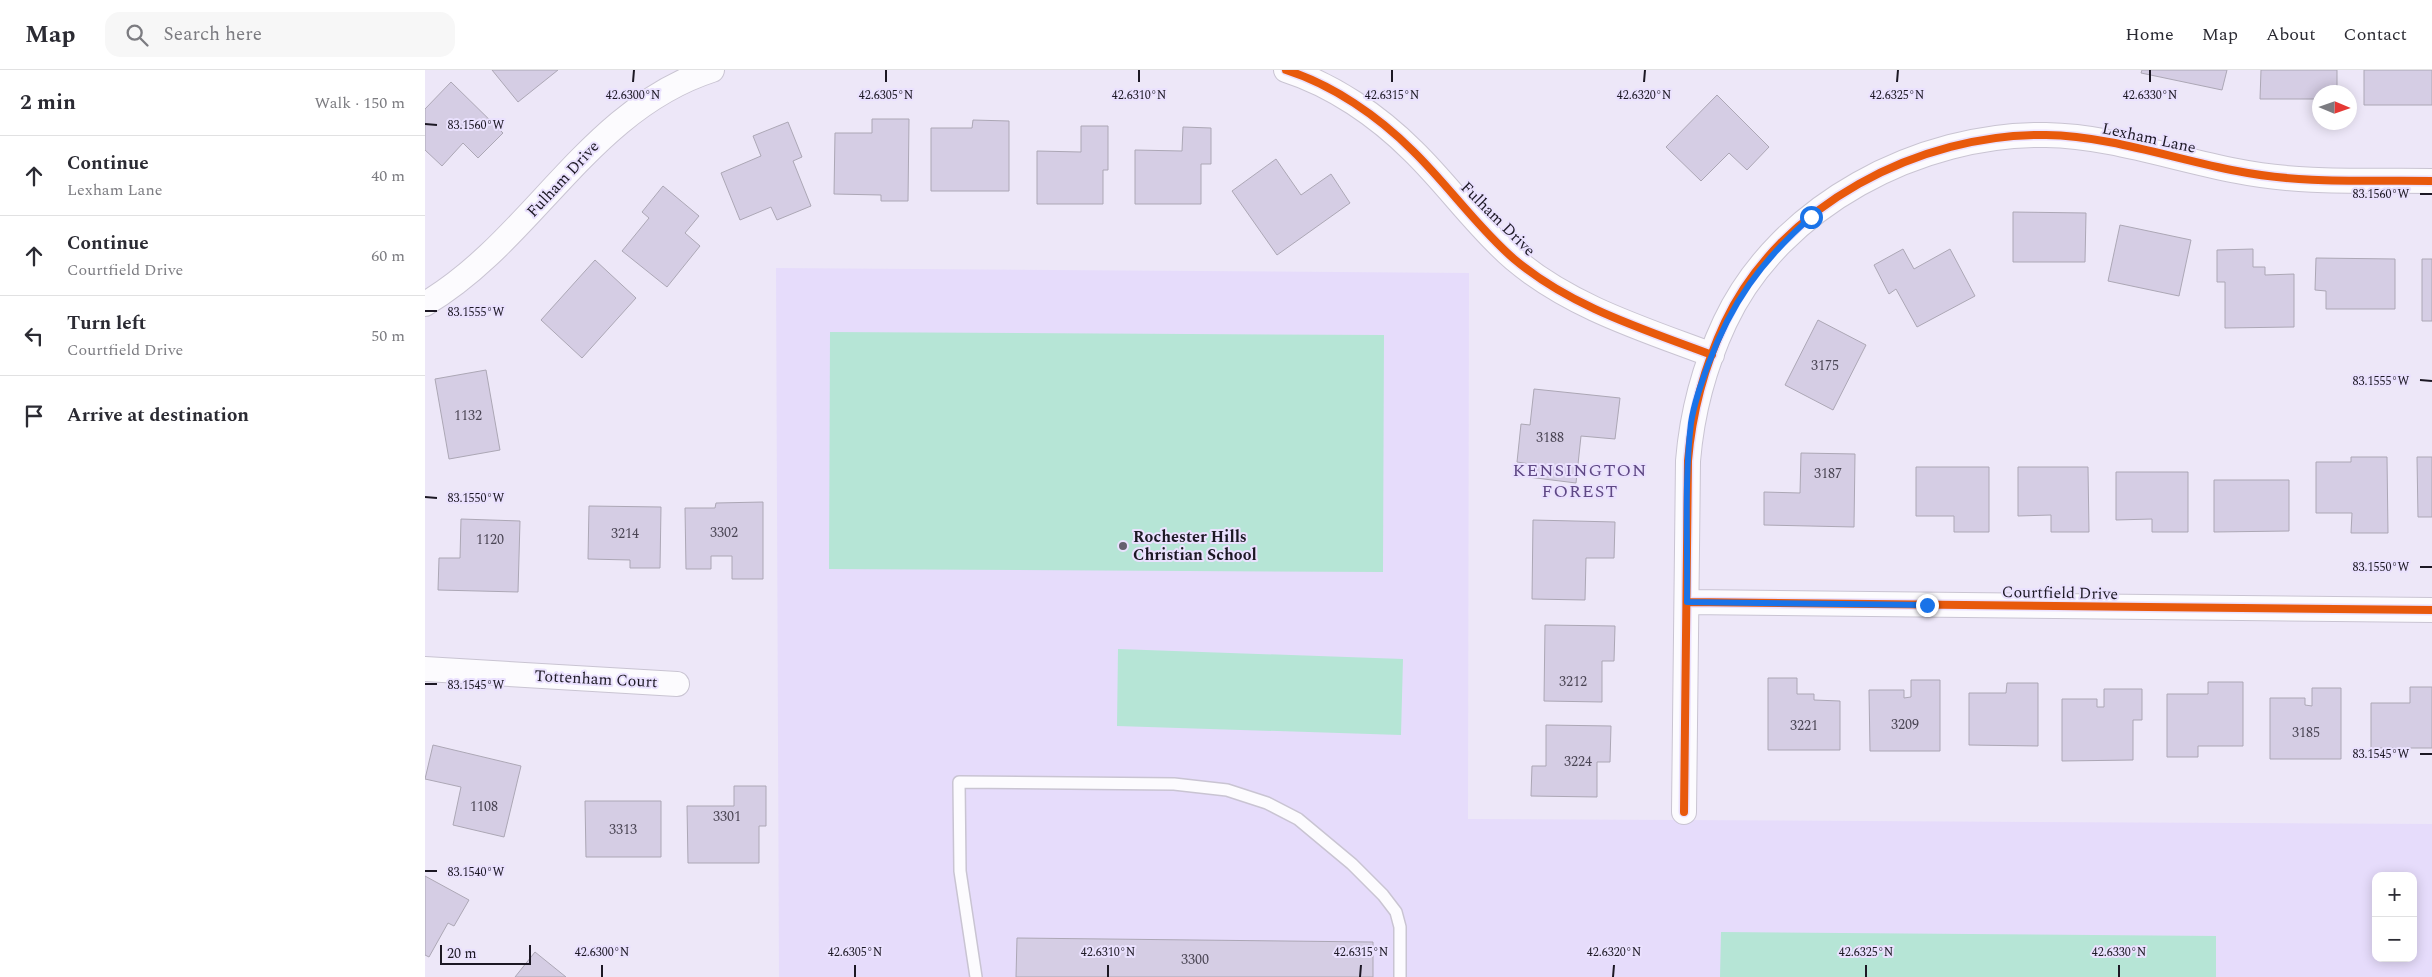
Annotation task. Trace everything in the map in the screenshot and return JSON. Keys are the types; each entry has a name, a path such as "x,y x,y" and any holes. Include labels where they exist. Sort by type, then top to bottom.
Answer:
{"street":[{"name":"Fulham Drive","path":"425,304 497,250 605,134 636,109 661,94 712,70"},
{"name":"Fulham Drive","path":"1286,70 1328,88 1396,134 1483,229 1515,259 1547,283 1608,316 1712,355"},
{"name":"Lexham Lane","path":"1712,355 1725,321 1749,283 1768,258 1791,235 1833,200 1861,182 1916,156 1943,148 2013,136 2048,135 2096,141 2239,172 2274,177 2304,180 2432,181"},
{"path":"1683,812 1688,460 1692,422 1700,387 1712,355"},
{"name":"Courtfield Drive","path":"1687,602 2432,610"},
{"name":"Tottenham Court","path":"425,669 677,684"}],"lane":[{"path":"976,977 960,871 959,782 1174,784 1227,790 1267,803 1298,819 1352,864 1383,895 1396,912 1401,927 1400,977"}],"shaded area":[{"name":"Rochester Hills Christian School","path":"776,268 1469,273 1468,819 2432,824 2432,977 779,977"}],"green space":[{"path":"830,332 1384,335 1383,572 829,569"},
{"path":"1118,649 1403,659 1401,735 1117,726"},
{"path":"1721,932 2216,936 2216,977 1720,977"}],"building":[{"path":"492,70 558,70 518,102"},
{"path":"2142,70 2227,70 2222,90 2141,73"},
{"path":"2261,70 2337,70 2337,85 2312,85 2312,99 2260,99"},
{"path":"2364,70 2432,70 2432,105 2364,105"},
{"path":"451,82 503,133 478,158 463,143 442,166 425,150 425,109"},
{"path":"1717,95 1769,147 1747,170 1729,153 1701,181 1666,147"},
{"path":"872,119 909,119 908,201 881,201 881,195 834,194 835,133 872,133"},
{"path":"973,120 1009,121 1009,191 931,191 931,128 972,128"},
{"path":"788,122 802,157 793,161 811,206 777,220 771,207 740,220 721,173 761,156 753,136"},
{"path":"1081,126 1108,126 1108,170 1103,170 1103,204 1037,204 1037,151 1081,152"},
{"path":"1183,127 1211,128 1211,164 1201,164 1201,204 1135,204 1135,150 1182,151"},
{"path":"1276,159 1301,195 1331,174 1350,203 1277,255 1232,191"},
{"path":"663,186 699,216 685,233 700,246 667,287 622,251 649,218 642,212"},
{"path":"2013,212 2086,213 2085,262 2013,262"},
{"path":"2120,225 2191,240 2179,296 2108,281"},
{"path":"1903,249 1914,269 1950,249 1975,296 1917,327 1896,289 1889,294 1874,265"},
{"path":"2253,249 2253,267 2265,267 2265,275 2294,274 2294,327 2225,328 2225,282 2217,282 2217,250"},
{"path":"2316,258 2395,259 2395,309 2326,309 2326,291 2315,290"},
{"path":"2422,259 2432,259 2432,321 2422,321"},
{"path":"595,260 636,298 582,358 541,320"},
{"path":"1818,320 1866,345 1833,410 1785,385"},
{"path":"486,370 500,450 449,459 435,379"},
{"path":"1534,389 1620,398 1615,439 1581,436 1576,483 1528,477 1530,464 1517,462 1521,424 1530,425"},
{"path":"1801,453 1855,454 1854,527 1764,525 1764,492 1800,493"},
{"path":"2351,457 2387,457 2388,533 2351,533 2352,513 2316,513 2316,462 2351,462"},
{"path":"2417,457 2432,457 2432,517 2418,517"},
{"path":"1916,467 1989,467 1989,532 1954,532 1954,516 1916,516"},
{"path":"2018,467 2088,467 2089,532 2051,532 2051,515 2018,516"},
{"path":"2116,472 2188,472 2188,532 2152,532 2152,519 2116,520"},
{"path":"2214,480 2289,480 2289,531 2214,532"},
{"path":"763,502 763,579 732,579 732,556 711,556 711,569 686,569 685,508 715,508 716,503"},
{"path":"589,506 661,507 660,568 630,568 630,560 588,559"},
{"path":"461,519 520,521 518,592 438,590 439,558 460,558"},
{"path":"1533,520 1615,522 1614,558 1586,558 1585,600 1532,599"},
{"path":"1545,625 1615,626 1614,661 1602,661 1602,702 1544,701"},
{"path":"1768,678 1797,678 1797,694 1814,694 1814,700 1840,701 1840,750 1768,750"},
{"path":"1911,680 1940,680 1940,751 1870,751 1869,690 1904,690 1904,698 1911,697"},
{"path":"2208,682 2243,682 2243,746 2198,746 2198,757 2167,757 2167,694 2208,694"},
{"path":"2007,683 2038,683 2038,746 1969,745 1969,693 2006,693"},
{"path":"2410,687 2432,687 2432,748 2371,748 2371,703 2410,703"},
{"path":"2312,688 2341,688 2341,759 2270,759 2270,698 2305,698 2305,705 2312,706"},
{"path":"2104,689 2142,689 2142,720 2133,720 2133,760 2062,761 2062,699 2097,699 2097,707 2104,707"},
{"path":"1546,725 1611,726 1610,762 1597,762 1597,797 1531,796 1532,766 1546,766"},
{"path":"433,745 521,766 504,837 453,825 461,787 425,779"},
{"path":"734,786 766,786 766,826 759,826 759,863 688,863 687,806 734,806"},
{"path":"585,801 661,801 661,857 586,857"},
{"path":"425,876 469,900 454,926 448,923 429,957 425,955"},
{"path":"1017,938 1373,942 1373,977 1016,977"},
{"path":"535,952 566,977 515,977"}],"cycle path":[{"path":"1286,70 1304,76 1338,93 1385,126 1426,164 1500,247 1536,276 1584,304 1634,326 1712,355"},
{"path":"1684,812 1688,461 1696,407 1705,373 1725,322 1749,280 1781,243 1818,211 1859,184 1904,162 1950,147 1998,138 2046,135 2094,139 2237,171 2285,178 2432,181"},
{"path":"1687,602 2432,610"}],"place":[{"name":"Rochester Hills Christian School","path":"1123,546"}],"district":[{"name":"KENSINGTON FOREST","path":"1580,480"}],"route":[{"path":"1811,217 1768,258 1749,283 1725,321 1700,387 1692,422 1688,460 1687,602 1927,605"}]}
